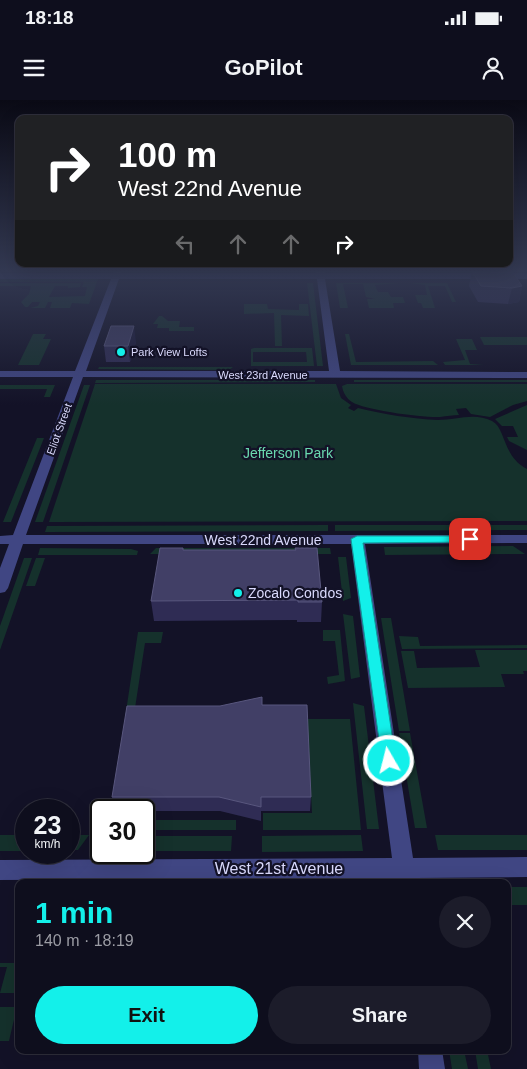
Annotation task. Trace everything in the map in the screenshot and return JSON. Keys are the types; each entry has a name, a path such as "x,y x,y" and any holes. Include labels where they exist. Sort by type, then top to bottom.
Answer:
{"street":[{"name":"Eliot Street","path":"0,588 101,315"},
{"path":"326,315 335,375"},
{"name":"West 23rd Avenue","path":"0,374 527,375"},
{"path":"357,539 405,875"},
{"name":"West 22nd Avenue","path":"0,540 527,539"},
{"name":"West 21st Avenue","path":"0,870 405,875 527,867"},
{"path":"430,1054 432,1069"}],"green space":[{"path":"274,315 281,315 282,346 275,346"},
{"path":"311,315 317,315 323,366 317,366"},
{"path":"159,316 168,321 180,321 179,327 194,327 194,331 169,331 169,328 157,328 158,324 153,324"},
{"path":"33,334 46,334 43,339 51,339 39,365 18,365"},
{"path":"345,334 349,334 356,362 433,361 438,365 351,365"},
{"path":"480,337 527,337 527,345 484,345"},
{"path":"456,339 472,339 477,350 465,350 470,364 484,365 445,365 443,362 465,360"},
{"path":"312,348 314,366 251,366 251,349","holes":["253,352 306,352 307,362 253,362"]},
{"path":"99,367 233,367 229,370 98,369"},
{"path":"96,380 315,380 315,382 95,383"},
{"path":"354,380 527,380 527,382 354,382"},
{"name":"Jefferson Park","path":"95,384 336,384 341,398 351,405 348,408 354,411 358,408 418,419 485,418 496,425 513,457 527,469 527,521 49,522"},
{"path":"347,384 527,384 527,401 513,405 490,417 471,414 466,408 456,409 459,415 421,416 381,411 352,402 343,390 342,386"},
{"path":"0,385 55,385 50,397 44,397 47,389 0,389"},
{"path":"84,385 90,385 43,522 35,522"},
{"path":"527,405 527,450 509,441 507,437 518,437 513,426 502,426 495,419"},
{"path":"37,438 44,438 11,522 3,522"},
{"path":"328,525 328,531 45,532 47,526"},
{"path":"335,525 527,525 527,530 335,531"},
{"path":"513,546 525,554 385,555 384,547"},
{"path":"40,548 131,549 138,551 137,555 38,555"},
{"path":"156,548 330,548 331,554 150,554"},
{"path":"338,557 346,557 351,598 343,601"},
{"path":"24,558 32,558 0,650 0,626"},
{"path":"36,558 45,558 35,586 26,586"},
{"path":"343,614 353,616 360,677 351,679"},
{"path":"381,618 391,618 410,731 399,731"},
{"path":"323,630 340,630 345,681 328,684 327,677 339,675 335,641 323,641"},
{"path":"138,632 163,632 161,643 145,643 135,708 140,718 125,718"},
{"path":"399,636 418,637 420,646 527,645 527,648 402,649"},
{"path":"475,650 527,650 527,671 523,671 524,674 501,674 505,687 408,688 401,651 414,651 417,668 480,667"},
{"path":"353,703 364,706 379,829 367,829"},
{"path":"307,719 350,719 361,830 263,830 263,813 312,813"},
{"path":"399,733 410,733 427,828 415,828"},
{"path":"155,820 236,820 236,830 155,830"},
{"path":"0,835 15,835 15,851 0,851"},
{"path":"80,835 89,835 80,847"},
{"path":"361,835 363,851 262,852 262,836"},
{"path":"435,835 527,835 527,850 438,850"},
{"path":"155,836 232,836 231,851 155,851"},
{"path":"511,887 527,887 527,905 511,905"},
{"path":"0,963 15,963 15,993 0,993 7,967 0,967"},
{"path":"0,1007 15,1007 9,1041 0,1041"},
{"path":"450,1054 465,1054 468,1069 452,1069"},
{"path":"476,1054 488,1054 491,1069 478,1069"}],"building":[{"path":"111,326 134,326 128,346 104,346"},
{"name":"Zocalo Condos","path":"160,548 183,548 183,550 296,550 295,548 317,548 322,602 298,602 298,600 151,601"},
{"path":"262,697 262,705 307,705 311,797 261,797 261,807 219,797 112,797 127,706 220,706"}],"place":[{"name":"Park View Lofts","path":"121,352"},
{"name":"Zocalo Condos","path":"238,593"}],"route":[{"path":"389,761 357,539 470,539"}]}
